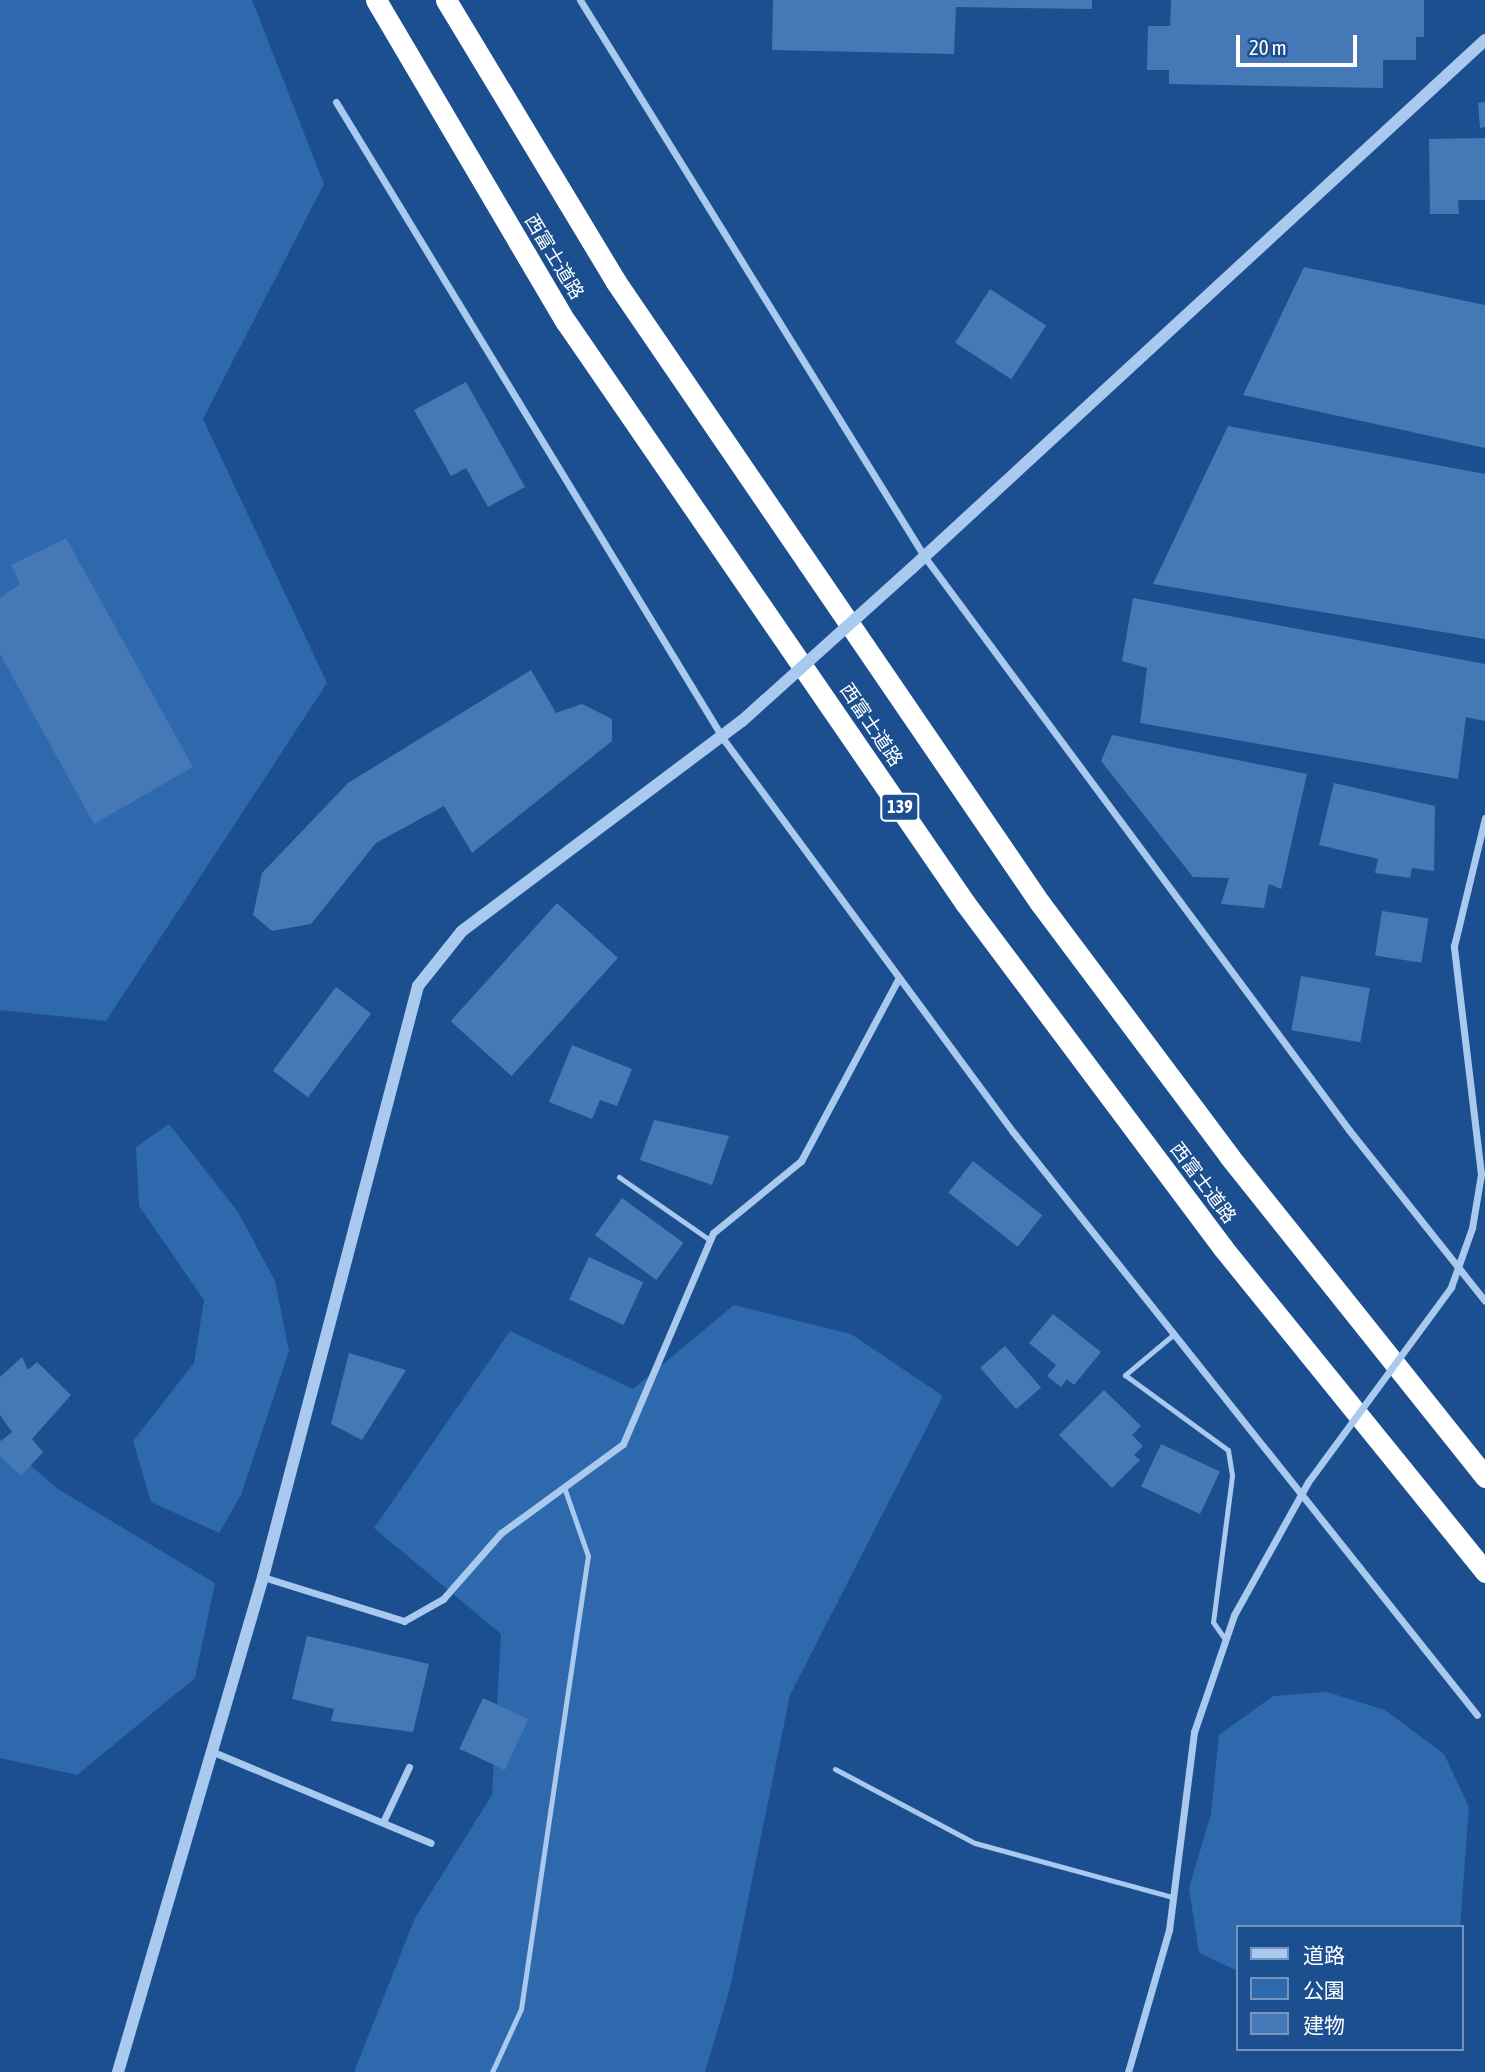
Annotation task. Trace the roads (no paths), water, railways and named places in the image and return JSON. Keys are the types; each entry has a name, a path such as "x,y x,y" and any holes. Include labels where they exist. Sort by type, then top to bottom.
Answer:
{"highway":[{"name":"西富士道路","path":"376,0 566,322 965,903 1223,1248 1485,1572"},
{"name":"西富士道路","path":"446,0 616,282 1040,903 1228,1156 1485,1477"}],"street":[{"path":"580,0 924,556 1485,1301"},
{"path":"118,2072 263,1577 418,986 462,931 724,740 1485,40"},
{"path":"335,103 724,740 898,979 1174,1334 1477,1714"},
{"path":"1128,2072 1173,1897 1194,1732 1225,1639 1299,1490 1308,1482 1451,1287 1459,1268 1481,1174 1454,946 1485,818"},
{"path":"263,1577 404,1621 443,1599 501,1532 623,1444 710,1240 801,1161 898,979"},
{"path":"210,1751 431,1843"},
{"path":"383,1822 409,1768"}],"lane":[{"path":"619,1177 710,1240"},
{"path":"1174,1334 1125,1375 1228,1450 1232,1476 1213,1622 1225,1639"},
{"path":"492,2072 521,2009 588,1556 564,1487"},
{"path":"835,1769 975,1843 1173,1897"}]}
